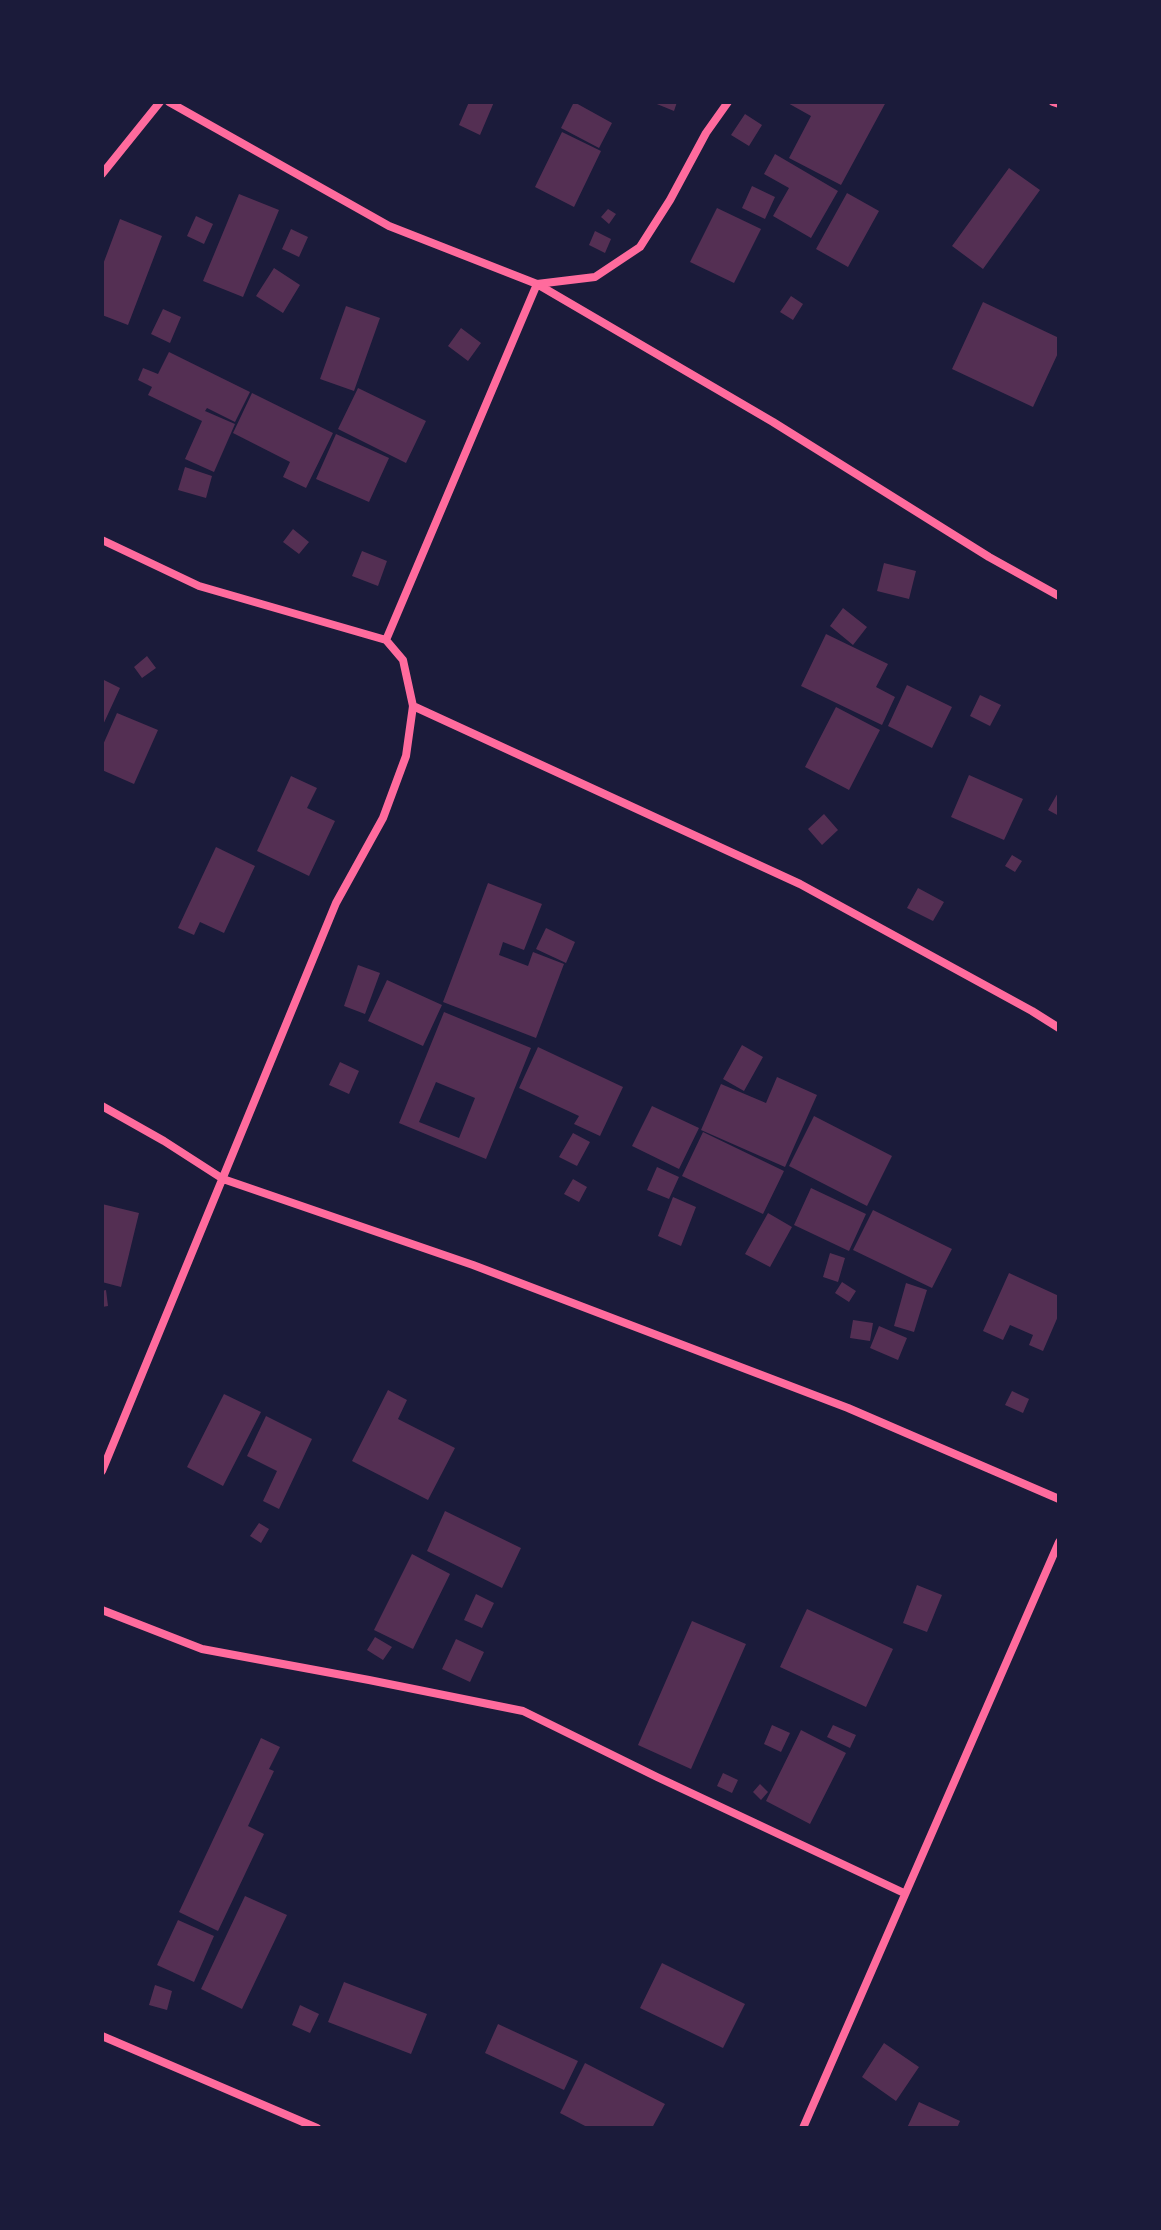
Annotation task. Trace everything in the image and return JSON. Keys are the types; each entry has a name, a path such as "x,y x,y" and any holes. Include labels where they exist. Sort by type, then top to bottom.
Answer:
{"street":[{"path":"102,174 160,102"},
{"path":"169,102 389,226 537,284 760,414 989,557 1059,596"},
{"path":"537,284 595,277 640,247 670,200 706,133 728,102"},
{"path":"1053,102 1059,104"},
{"path":"386,640 537,284"},
{"path":"102,540 199,586 386,640 403,660 413,706 406,756 383,818 336,903 102,1471"},
{"path":"413,706 800,884 1059,1028"},
{"path":"102,1106 223,1179 473,1265 848,1408 1059,1499"},
{"path":"803,2128 1059,1542"},
{"path":"102,1610 202,1649 523,1711 904,1893"},
{"path":"102,2036 317,2128"}],"building":[{"path":"469,102 494,102 480,135 459,125"},
{"path":"574,102 612,123 599,148 561,128"},
{"path":"652,102 677,102 674,111"},
{"path":"786,102 886,102 841,185 789,158 811,116"},
{"path":"745,114 762,125 749,146 731,135"},
{"path":"562,132 601,151 574,207 535,187"},
{"path":"775,154 838,191 811,238 773,216 789,188 764,174"},
{"path":"1009,168 1040,190 983,269 952,246"},
{"path":"752,186 775,197 765,219 742,208"},
{"path":"847,193 879,211 848,267 816,249"},
{"path":"239,194 279,210 243,297 203,281"},
{"path":"717,208 761,229 734,283 690,262"},
{"path":"608,209 616,214 609,224 601,217"},
{"path":"196,216 213,224 204,244 187,236"},
{"path":"120,219 162,236 128,325 102,315 102,267"},
{"path":"291,229 308,237 299,257 282,249"},
{"path":"595,231 611,239 605,253 589,245"},
{"path":"274,268 300,285 283,313 256,296"},
{"path":"791,296 803,304 793,320 780,312"},
{"path":"983,302 1059,338 1059,351 1033,407 952,369"},
{"path":"346,306 380,318 354,391 320,379"},
{"path":"163,309 181,317 170,343 151,334"},
{"path":"461,328 481,343 468,361 448,346"},
{"path":"169,352 250,392 235,422 207,408 205,411 235,424 214,472 185,459 202,421 148,395 152,387 138,380 143,368 158,374"},
{"path":"358,388 426,421 406,463 338,429"},
{"path":"252,393 333,433 306,488 283,477 290,462 233,433"},
{"path":"336,434 389,458 369,502 316,479"},
{"path":"185,467 212,476 206,498 178,490"},
{"path":"293,529 309,542 299,554 283,542"},
{"path":"362,551 387,561 378,586 352,576"},
{"path":"884,563 916,571 909,599 877,591"},
{"path":"843,608 867,627 853,645 830,626"},
{"path":"826,634 888,664 876,687 895,697 882,725 801,686"},
{"path":"147,656 156,668 142,678 134,667"},
{"path":"102,679 120,688 102,727"},
{"path":"907,685 952,707 932,748 888,726"},
{"path":"980,695 1001,705 990,726 970,716"},
{"path":"836,707 880,730 849,790 805,767"},
{"path":"117,713 158,730 134,784 102,770 102,747"},
{"path":"969,775 1023,799 1004,840 951,817"},
{"path":"291,776 317,788 307,808 335,821 309,876 257,851"},
{"path":"1059,791 1059,816 1048,810"},
{"path":"824,814 838,830 822,845 808,829"},
{"path":"216,847 255,866 224,933 200,922 194,935 178,928"},
{"path":"1012,855 1022,861 1015,872 1005,866"},
{"path":"488,883 542,904 524,950 503,942 499,955 528,966 533,952 564,964 536,1038 443,1002"},
{"path":"918,888 944,902 933,921 907,908"},
{"path":"546,928 575,942 566,963 536,949"},
{"path":"358,965 380,973 365,1014 344,1006"},
{"path":"387,980 442,1005 423,1046 368,1021"},
{"path":"444,1012 531,1048 486,1159 399,1123","holes":["436,1082 475,1098 459,1138 419,1122"]},
{"path":"742,1045 763,1057 744,1091 723,1079"},
{"path":"538,1047 623,1087 600,1136 574,1124 579,1116 519,1088"},
{"path":"340,1062 359,1071 349,1094 329,1085"},
{"path":"777,1077 817,1095 785,1167 701,1130 721,1084 766,1103"},
{"path":"652,1106 699,1128 679,1169 632,1146"},
{"path":"814,1116 892,1156 867,1206 789,1166"},
{"path":"703,1132 784,1171 763,1214 682,1176"},
{"path":"573,1133 590,1142 577,1166 559,1157"},
{"path":"657,1167 679,1177 669,1199 647,1190"},
{"path":"573,1179 587,1187 579,1202 564,1194"},
{"path":"811,1188 866,1214 849,1251 794,1225"},
{"path":"673,1197 696,1207 681,1246 658,1236"},
{"path":"102,1204 139,1213 121,1287 102,1282"},
{"path":"873,1210 952,1249 932,1288 853,1250"},
{"path":"768,1213 792,1227 770,1267 745,1254"},
{"path":"830,1253 845,1258 838,1282 823,1277"},
{"path":"1009,1273 1059,1296 1059,1314 1043,1351 1029,1345 1033,1335 1010,1325 1003,1340 983,1331"},
{"path":"842,1282 856,1291 849,1302 835,1293"},
{"path":"906,1283 927,1290 914,1332 894,1326"},
{"path":"106,1290 108,1306 102,1307 102,1291"},
{"path":"853,1320 873,1323 870,1341 850,1338"},
{"path":"879,1326 907,1338 898,1360 870,1348"},
{"path":"388,1390 407,1400 398,1419 455,1448 428,1500 352,1461"},
{"path":"1012,1391 1029,1399 1023,1413 1005,1405"},
{"path":"224,1394 261,1412 223,1486 187,1467"},
{"path":"266,1416 312,1439 279,1509 263,1501 277,1471 247,1456"},
{"path":"445,1511 521,1548 502,1588 427,1551"},
{"path":"259,1523 269,1529 261,1543 250,1536"},
{"path":"412,1554 450,1574 413,1649 374,1630"},
{"path":"917,1585 942,1595 927,1632 903,1623"},
{"path":"476,1594 494,1603 482,1628 464,1620"},
{"path":"807,1609 893,1649 866,1707 780,1667"},
{"path":"692,1621 746,1644 691,1769 638,1745"},
{"path":"375,1637 392,1647 383,1660 367,1650"},
{"path":"456,1639 484,1652 470,1682 442,1669"},
{"path":"772,1725 790,1733 781,1752 764,1744"},
{"path":"833,1725 856,1735 850,1748 827,1737"},
{"path":"801,1730 846,1753 810,1824 766,1801"},
{"path":"261,1738 280,1747 269,1769 274,1771 248,1826 264,1834 218,1931 179,1912"},
{"path":"723,1773 738,1780 732,1793 717,1786"},
{"path":"760,1784 768,1792 761,1800 753,1792"},
{"path":"245,1896 287,1915 242,2009 201,1989"},
{"path":"178,1920 214,1936 194,1982 157,1965"},
{"path":"662,1963 745,2004 723,2048 640,2008"},
{"path":"344,1982 427,2014 411,2054 328,2022"},
{"path":"155,1985 172,1991 167,2010 149,2005"},
{"path":"300,2005 319,2014 310,2033 292,2025"},
{"path":"498,2024 578,2061 564,2090 485,2053"},
{"path":"884,2043 919,2067 896,2101 862,2077"},
{"path":"585,2063 665,2104 652,2128 589,2128 560,2113"},
{"path":"919,2102 960,2121 957,2128 907,2128"}]}
